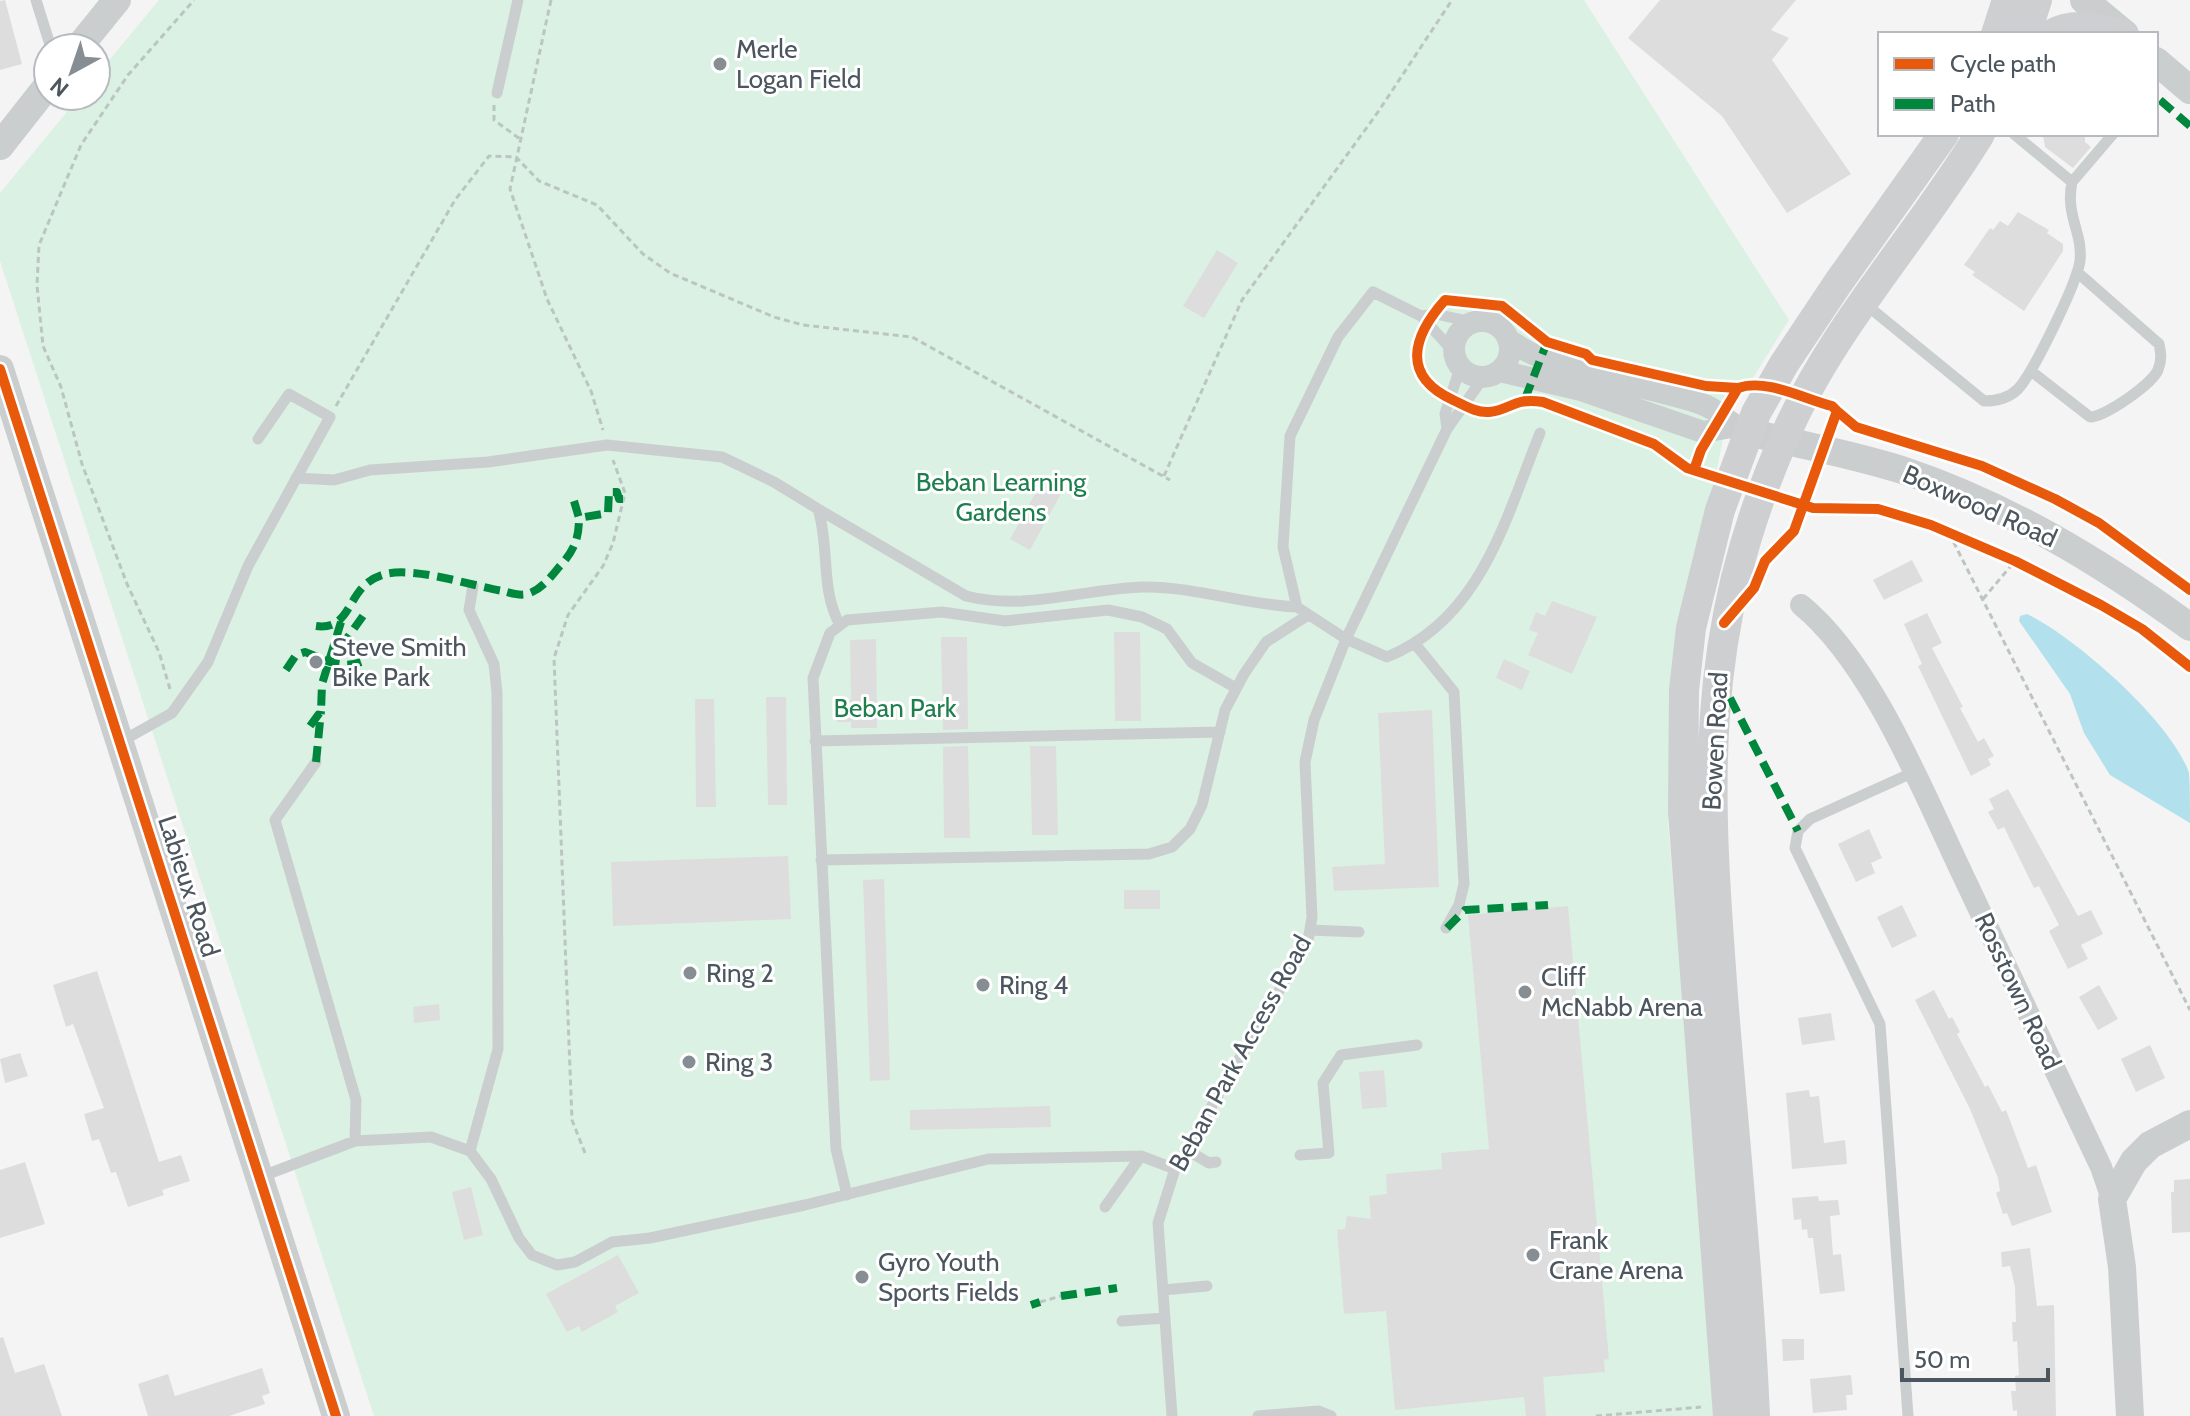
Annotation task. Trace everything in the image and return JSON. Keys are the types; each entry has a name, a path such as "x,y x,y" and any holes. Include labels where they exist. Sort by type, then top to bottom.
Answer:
{"main road":[{"path":"1997,32 2007,0"},
{"path":"2027,32 2037,0"},
{"path":"2056,32 2084,26 2114,32"},
{"name":"Bowen Road","path":"1716,1412 1681,752 1687,659 1704,566 1740,430 1943,136"},
{"name":"Bowen Road","path":"1755,1416 1711,836 1710,753 1716,679 1730,596 1752,518 1783,441 1826,358 1979,136"}],"street":[{"path":"91,32 117,0"},
{"path":"2084,0 2122,32"},
{"path":"2160,71 2190,90"},
{"path":"0,146 32,105"},
{"path":"1472,322 1492,323 1508,339 1540,359 1706,405 1740,430 1703,432 1581,390 1492,374 1457,360 1457,334 1472,322"},
{"path":"1492,374 1510,354 1508,339"},
{"name":"Labieux Road","path":"0,369 336,1416"},
{"name":"Boxwood Road","path":"1740,430 1841,452 1902,471 2001,509 2090,559 2190,627"},
{"name":"Rosstown Road","path":"1801,605 1826,626 1849,654 1914,772 2101,1167 2112,1199 2122,1267 2130,1416"},
{"path":"2112,1199 2134,1161 2150,1145 2190,1124"}],"lane":[{"path":"36,0 46,32"},
{"path":"497,93 518,0"},
{"path":"1864,303 1984,401 1998,401 2016,391 2031,371 2077,272 2078,245 2068,204 2072,182 2111,136"},
{"path":"2028,138 2072,182"},
{"path":"2031,371 2090,417 2102,417 2157,374 2162,358 2159,344 2077,272"},
{"path":"1297,607 1283,547 1290,436 1338,337 1373,292 1421,316 1457,360"},
{"path":"1421,316 1436,314 1472,322"},
{"name":"Beban Park Access Road","path":"1447,429 1445,414 1457,360"},
{"name":"Beban Park Access Road","path":"1172,1416 1158,1223 1175,1169 1308,941 1305,762 1314,720 1346,639 1447,429 1492,374"},
{"path":"120,743 172,713 208,662 248,566 330,417 289,394 258,439"},
{"path":"296,478 334,480 370,470 488,462 607,445 722,457 774,482 966,596 991,602 1023,603 1147,587 1297,607 1346,639 1387,657 1416,645 1447,619 1487,566 1540,433"},
{"path":"818,509 825,531 829,605 840,625"},
{"path":"470,1151 498,1049 497,693 494,664 469,610 473,586"},
{"path":"847,1195 836,1149 813,678 830,633 847,620 899,614 942,612 1005,621 1108,610 1142,617 1167,629 1192,663 1236,688"},
{"path":"821,860 1149,854 1172,847 1190,829 1202,805 1220,732 1236,688 1266,642 1308,615"},
{"path":"1416,645 1454,692 1464,884 1459,905 1446,928"},
{"path":"815,741 1220,732"},
{"path":"316,762 275,820 356,1100 355,1141"},
{"path":"1908,1416 1880,1024 1795,848 1798,831 1810,819 1914,772"},
{"path":"1310,930 1359,932"},
{"path":"1300,1155 1329,1153 1323,1083 1341,1055 1417,1045"},
{"path":"260,1177 355,1141 431,1137 470,1151 491,1179 519,1238 532,1255 557,1265 575,1262 612,1242 650,1238 847,1195 988,1159 1141,1156 1175,1169"},
{"path":"1187,1150 1209,1163 1216,1162"},
{"path":"1105,1207 1141,1156"},
{"path":"1163,1290 1207,1286"},
{"path":"1122,1321 1165,1318"},
{"path":"1258,1416 1318,1411 1331,1416"}],"path":[{"path":"172,713 174,701 159,652 122,571 82,464 61,387 43,346 38,272 39,245 81,145 128,75 194,0"},
{"path":"551,0 510,189 547,299 591,391 625,493 613,543 603,566 568,615 554,658 572,1120 585,1153"},
{"path":"1164,476 1242,300 1378,112 1452,0"},
{"path":"497,93 492,113 494,120 520,139"},
{"path":"330,417 455,200 489,156 516,157 539,181 597,205 643,254 670,273 774,317 803,325 912,337 1170,480"},
{"path":"1949,533 2190,1010"},
{"path":"1983,599 2015,561"},
{"path":"1040,1302 1061,1296"},
{"path":"1596,1416 1716,1412"}],"green space":[{"name":"Beban Park","path":"159,0 1584,0 1789,320 1727,420 1689,604 1668,824 1719,1416 374,1416 0,261 0,193 67,112 112,112 112,57"}],"water":[{"path":"2027,614 2095,661 2143,706 2163,730 2189,773 2190,823 2110,775 2084,733 2070,694 2019,621 2020,616"}],"building":[{"path":"5,0 22,64 0,70 0,1"},
{"path":"1660,0 1796,0 1771,30 1789,38 1772,60 1851,174 1787,213 1722,116 1628,38"},
{"path":"2043,136 2085,136 2085,142 2091,147 2073,168 2045,147"},
{"path":"2018,212 2049,230 2047,233 2063,244 2063,251 2024,311 1972,275 1975,272 1964,265 1990,228 1993,230 2000,221 2008,226"},
{"path":"1217,250 1238,263 1204,318 1183,306"},
{"path":"1042,481 1062,492 1030,550 1010,539"},
{"path":"1912,560 1923,581 1884,600 1873,580"},
{"path":"1552,601 1597,617 1572,674 1528,655 1538,633 1529,630 1536,612 1545,616"},
{"path":"1927,613 1942,643 1932,648 1963,707 1960,708 1978,742 1984,738 1994,756 1988,759 1991,765 1971,776 1918,666 1922,664 1904,624"},
{"path":"1114,632 1140,632 1141,721 1115,721"},
{"path":"941,637 967,637 968,729 943,730"},
{"path":"876,639 877,728 851,728 851,722 837,722 836,700 851,700 850,640"},
{"path":"1504,659 1530,671 1522,690 1496,678"},
{"path":"766,697 786,697 787,805 768,805"},
{"path":"695,699 714,699 716,807 696,807"},
{"path":"1432,710 1439,887 1334,891 1332,867 1385,864 1378,713"},
{"path":"968,746 970,838 944,838 943,747"},
{"path":"1030,746 1056,746 1058,835 1032,835"},
{"path":"2008,789 2078,916 2091,910 2103,934 2081,945 2088,959 2068,969 2049,931 2059,925 2039,886 2034,888 2004,827 1998,830 1988,812 1994,809 1989,799"},
{"path":"1869,829 1882,858 1871,863 1875,873 1856,882 1838,844"},
{"path":"788,856 791,919 613,926 611,862"},
{"path":"884,879 890,1080 870,1081 863,880"},
{"path":"1124,890 1160,890 1160,909 1124,909"},
{"path":"1902,905 1917,936 1892,948 1877,917"},
{"path":"1568,906 1609,1359 1604,1360 1605,1372 1543,1377 1546,1416 1526,1416 1524,1397 1395,1410 1386,1311 1344,1314 1337,1230 1345,1229 1347,1216 1371,1219 1369,1196 1387,1194 1386,1174 1442,1169 1441,1153 1489,1149 1468,915"},
{"path":"97,971 159,1162 181,1155 190,1181 162,1190 164,1195 128,1207 116,1172 111,1173 99,1139 92,1141 84,1114 104,1108 73,1024 66,1027 53,985"},
{"path":"2099,985 2118,1019 2098,1030 2079,997"},
{"path":"1934,990 1949,1019 1952,1017 1960,1032 1957,1034 1985,1087 1988,1085 2002,1112 2006,1110 2028,1168 2036,1165 2052,1212 2012,1226 2007,1213 2003,1214 1996,1193 2000,1191 1998,1178 1970,1109 1915,1000"},
{"path":"439,1004 440,1020 414,1023 413,1007"},
{"path":"1831,1013 1835,1040 1802,1045 1798,1018"},
{"path":"2150,1045 2165,1078 2136,1092 2121,1059"},
{"path":"20,1053 28,1076 5,1083 0,1059"},
{"path":"1384,1070 1387,1107 1362,1109 1359,1072"},
{"path":"1809,1090 1810,1097 1819,1096 1824,1143 1845,1140 1847,1164 1792,1169 1786,1093"},
{"path":"1050,1106 1051,1127 910,1130 910,1110"},
{"path":"25,1162 45,1224 0,1238 0,1170"},
{"path":"2190,1179 2190,1232 2172,1233 2171,1192 2174,1192 2174,1180"},
{"path":"471,1187 483,1235 464,1240 452,1192"},
{"path":"1818,1196 1819,1201 1838,1200 1840,1215 1830,1216 1833,1255 1841,1254 1845,1291 1820,1294 1813,1238 1808,1238 1807,1229 1802,1230 1801,1219 1794,1220 1792,1198"},
{"path":"2030,1248 2037,1306 2054,1305 2056,1416 2017,1416 2017,1410 2013,1411 2011,1391 2016,1391 2015,1376 2019,1375 2017,1341 2013,1342 2012,1322 2016,1322 2015,1287 2010,1266 2002,1267 2001,1252"},
{"path":"618,1255 639,1293 615,1306 618,1312 582,1332 579,1326 567,1332 546,1294"},
{"path":"3,1337 15,1373 44,1364 62,1416 0,1416 0,1338"},
{"path":"1782,1339 1804,1339 1804,1360 1783,1361"},
{"path":"262,1368 270,1393 262,1396 265,1404 229,1416 148,1416 138,1384 168,1374 175,1396"},
{"path":"1851,1375 1853,1395 1846,1395 1847,1410 1813,1413 1810,1379"}],"marked path":[{"path":"2160,100 2190,126"},
{"path":"1525,399 1547,342"},
{"path":"574,501 579,518 608,513 609,492 617,492 619,499 623,499"},
{"path":"316,626 337,622 370,581 394,573 425,574 524,595 537,590 568,556 577,539 579,518"},
{"path":"340,648 363,616"},
{"path":"310,726 321,711 322,684 341,622"},
{"path":"286,670 296,655 305,652 339,664 361,662"},
{"path":"1730,698 1798,831"},
{"path":"316,762 321,711"},
{"path":"1447,928 1465,910 1548,905"},
{"path":"1061,1296 1117,1288"},
{"path":"1031,1305 1040,1302"}],"cycle path":[{"path":"1738,388 1706,386 1592,360 1586,354 1547,342 1502,306 1445,300 1425,328 1417,355 1419,368 1436,390 1475,410 1489,412 1519,402 1543,402 1654,444 1687,468 1813,508 1878,509 1931,525 2015,561 2101,605 2142,629 2190,667"},
{"path":"0,369 336,1416"},
{"path":"1694,470 1701,450 1738,388 1773,387 1832,406 1837,411 1794,531 1765,561 1754,588 1724,623"},
{"path":"1837,411 1856,427 1982,466 2055,499 2099,523 2190,590"}],"place":[{"name":"Merle Logan Field","path":"720,64"},
{"name":"Steve Smith Bike Park","path":"316,662"},
{"name":"Ring 2","path":"690,973"},
{"name":"Ring 4","path":"983,985"},
{"name":"Cliff McNabb Arena","path":"1525,992"},
{"name":"Ring 3","path":"689,1062"},
{"name":"Frank Crane Arena","path":"1533,1255"},
{"name":"Gyro Youth Sports Fields","path":"862,1277"}],"park label":[{"name":"Beban Learning Gardens","path":"1001,497"}]}
